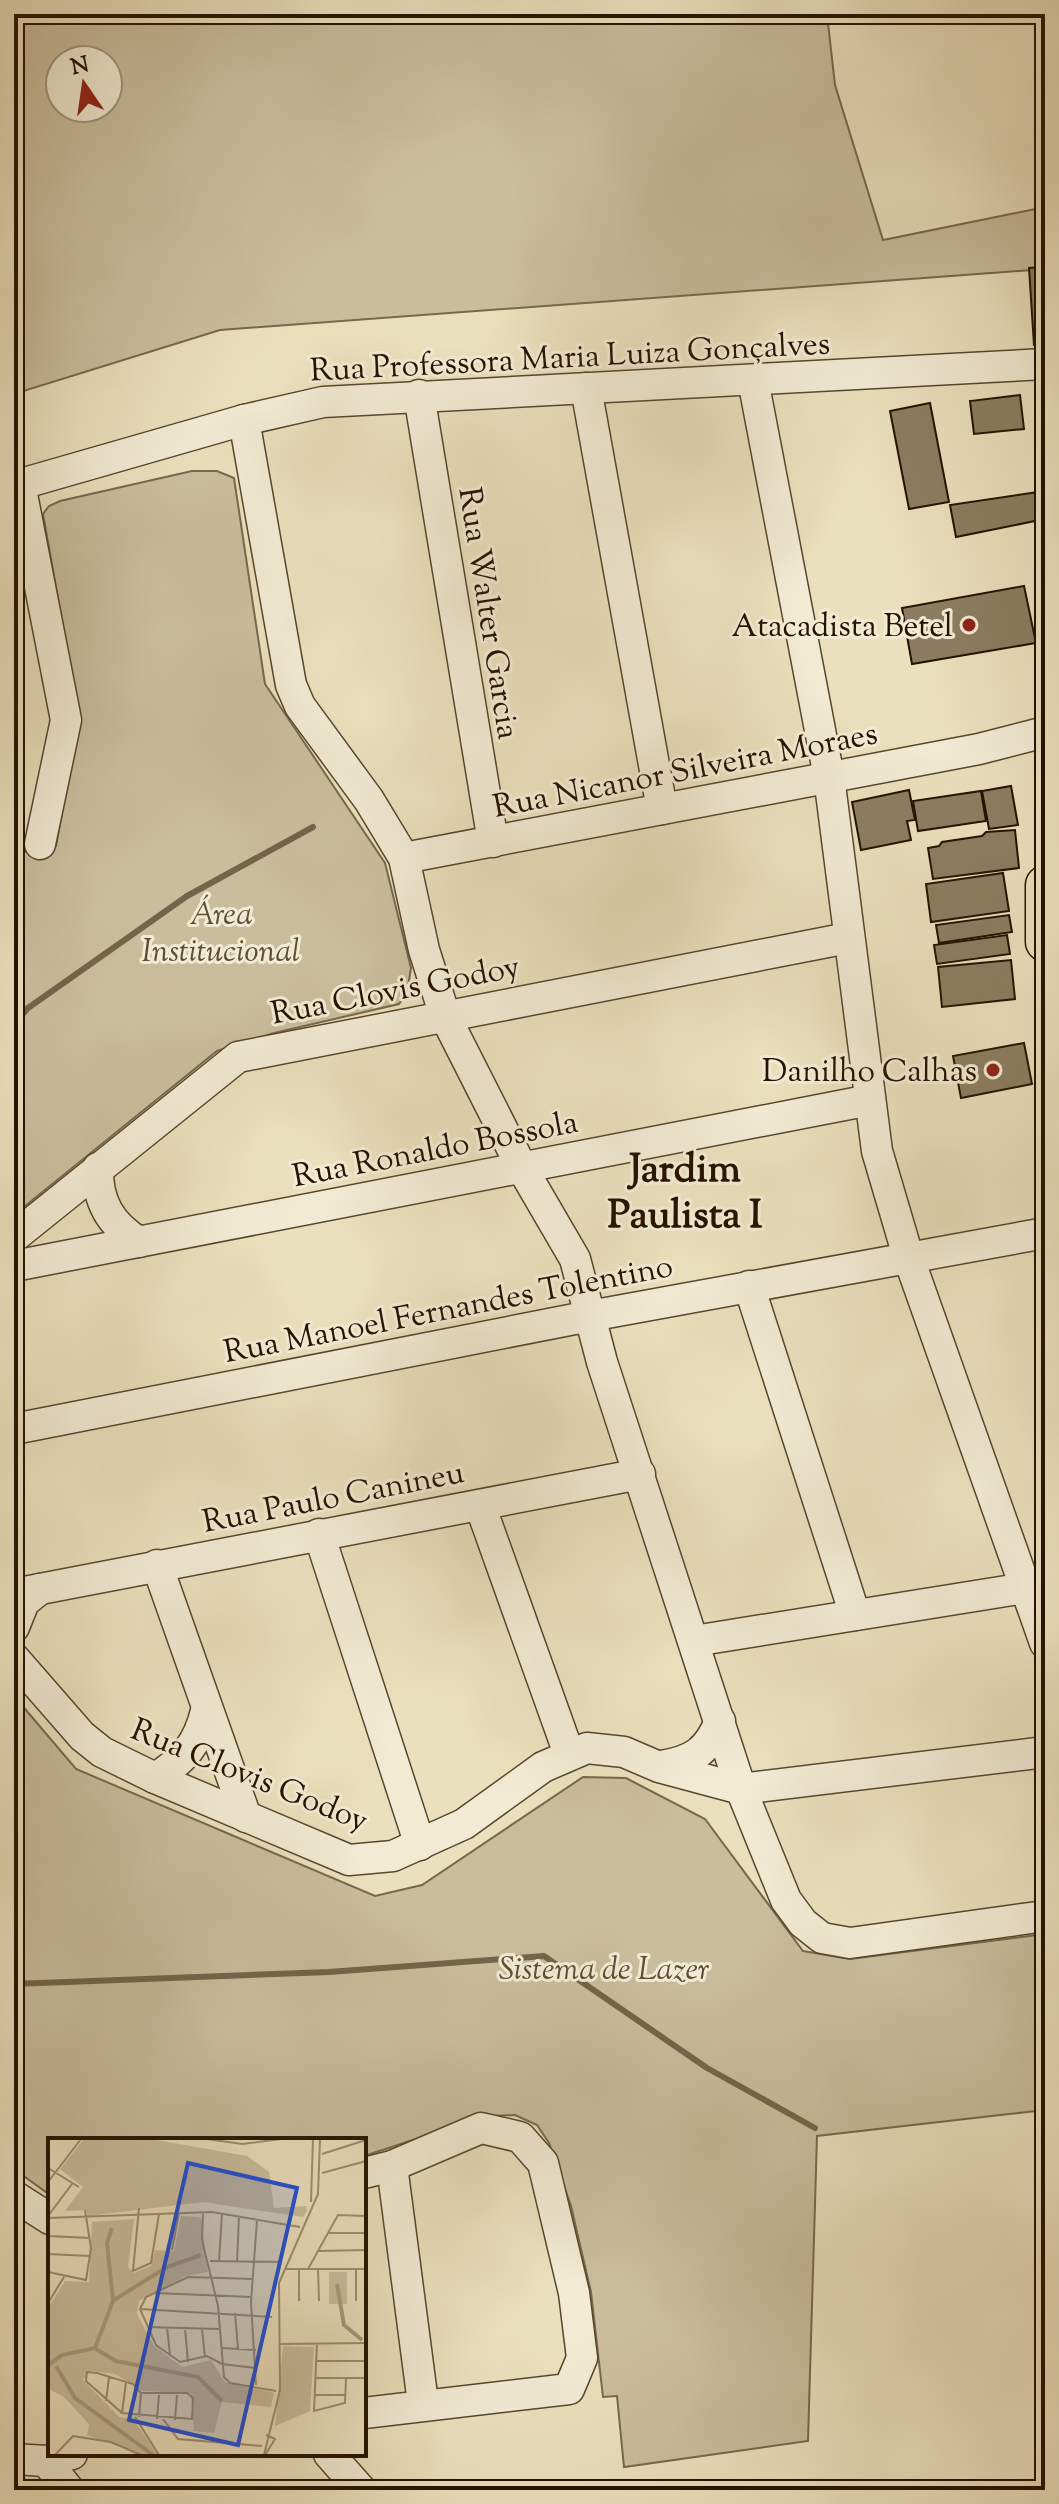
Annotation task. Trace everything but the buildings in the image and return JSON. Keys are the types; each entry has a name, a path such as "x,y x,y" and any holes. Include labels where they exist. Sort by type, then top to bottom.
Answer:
{"main road":[{"path":"1045,885 1045,942"}],"street":[{"name":"Rua Professora Maria Luiza Gonçalves","path":"17,485 244,420 323,402 1045,364"},
{"path":"753,380 829,777 877,1151 908,1256 1045,1643"},
{"path":"586,388 662,809"},
{"name":"Rua Walter Garcia","path":"419,395 493,842"},
{"path":"244,420 291,685 300,706 369,800 404,858 424,950 445,1016 522,1168 575,1259 590,1316 744,1796 786,1900 803,1923 822,1938 850,1943 1045,1916"},
{"path":"17,485 66,720 40,844"},
{"name":"Rua Nicanor Silveira Moraes","path":"404,858 979,749 1045,732"},
{"name":"Rua Nicanor Silveira Moraes","path":"979,749 1013,746 1033,750 1045,759"},
{"name":"Rua Clovis Godoy","path":"14,1237 238,1057 848,938"},
{"name":"Rua Ronaldo Bossola","path":"14,1266 870,1100"},
{"path":"472,1177 493,1153 498,1136 497,1116"},
{"path":"545,1209 554,1172 568,1159"},
{"path":"98,1168 99,1192 108,1213 122,1231 139,1242"},
{"name":"Rua Manoel Fernandes Tolentino","path":"14,1429 590,1316 1042,1232"},
{"path":"749,1286 855,1615"},
{"name":"Rua Paulo Canineu","path":"14,1627 27,1592 640,1474"},
{"path":"480,1505 569,1754"},
{"path":"319,1534 420,1845"},
{"path":"157,1565 206,1711 246,1817"},
{"path":"694,1641 1025,1588"},
{"path":"706,1679 717,1650 741,1633"},
{"name":"Rua Clovis Godoy","path":"14,1655 93,1746 155,1778 349,1860 393,1856 420,1845 464,1824 543,1767 587,1748 606,1748 744,1796"},
{"path":"155,1778 188,1754 200,1736 206,1711"},
{"path":"202,1798 211,1765 206,1711"},
{"path":"659,1767 689,1761 698,1755 710,1741 720,1721"},
{"path":"744,1796 1045,1752"},
{"name":"Rua Clovis Godoy","path":"659,1767 710,1794 757,1830"},
{"name":"Rua Clovis Godoy","path":"710,1794 744,1796"},
{"path":"366,2413 423,2403 569,2389 582,2358 574,2293 543,2163 520,2137 481,2128 378,2170 423,2403"},
{"path":"14,2196 48,2218"},
{"path":"331,2456 361,2490"},
{"path":"14,2459 59,2457 69,2490"}],"green space":[{"path":"14,14 827,14 835,85 883,240 1045,207 1045,269 220,330 14,394"},
{"name":"Área Institucional","path":"192,471 217,471 234,478 265,684 385,863 411,968 407,993 399,1004 274,1033 217,1051 14,1215 14,854 56,846 79,717 43,514 49,506 60,501"},
{"name":"Sistema de Lazer","path":"14,1696 76,1769 375,1896 422,1885 583,1777 626,1778 705,1819 803,1951 850,1959 1045,1934 1045,2110 817,2136 808,2441 624,2467 617,2396 603,2397 591,2292 571,2206 549,2143 537,2125 515,2115 486,2116 366,2155 366,2138 48,2138 48,2194 14,2169"},
{"path":"14,2480 38,2481 52,2490 14,2490"}],"waterway":[{"path":"14,1024 28,1008 187,896 313,827"},
{"path":"14,1984 329,1972 544,1956 707,2068 815,2128"}],"place":[{"name":"Atacadista Betel","path":"969,625"},
{"name":"Danilho Calhas","path":"993,1070"}],"district":[{"name":"Jardim Paulista I","path":"685,1190"}]}
